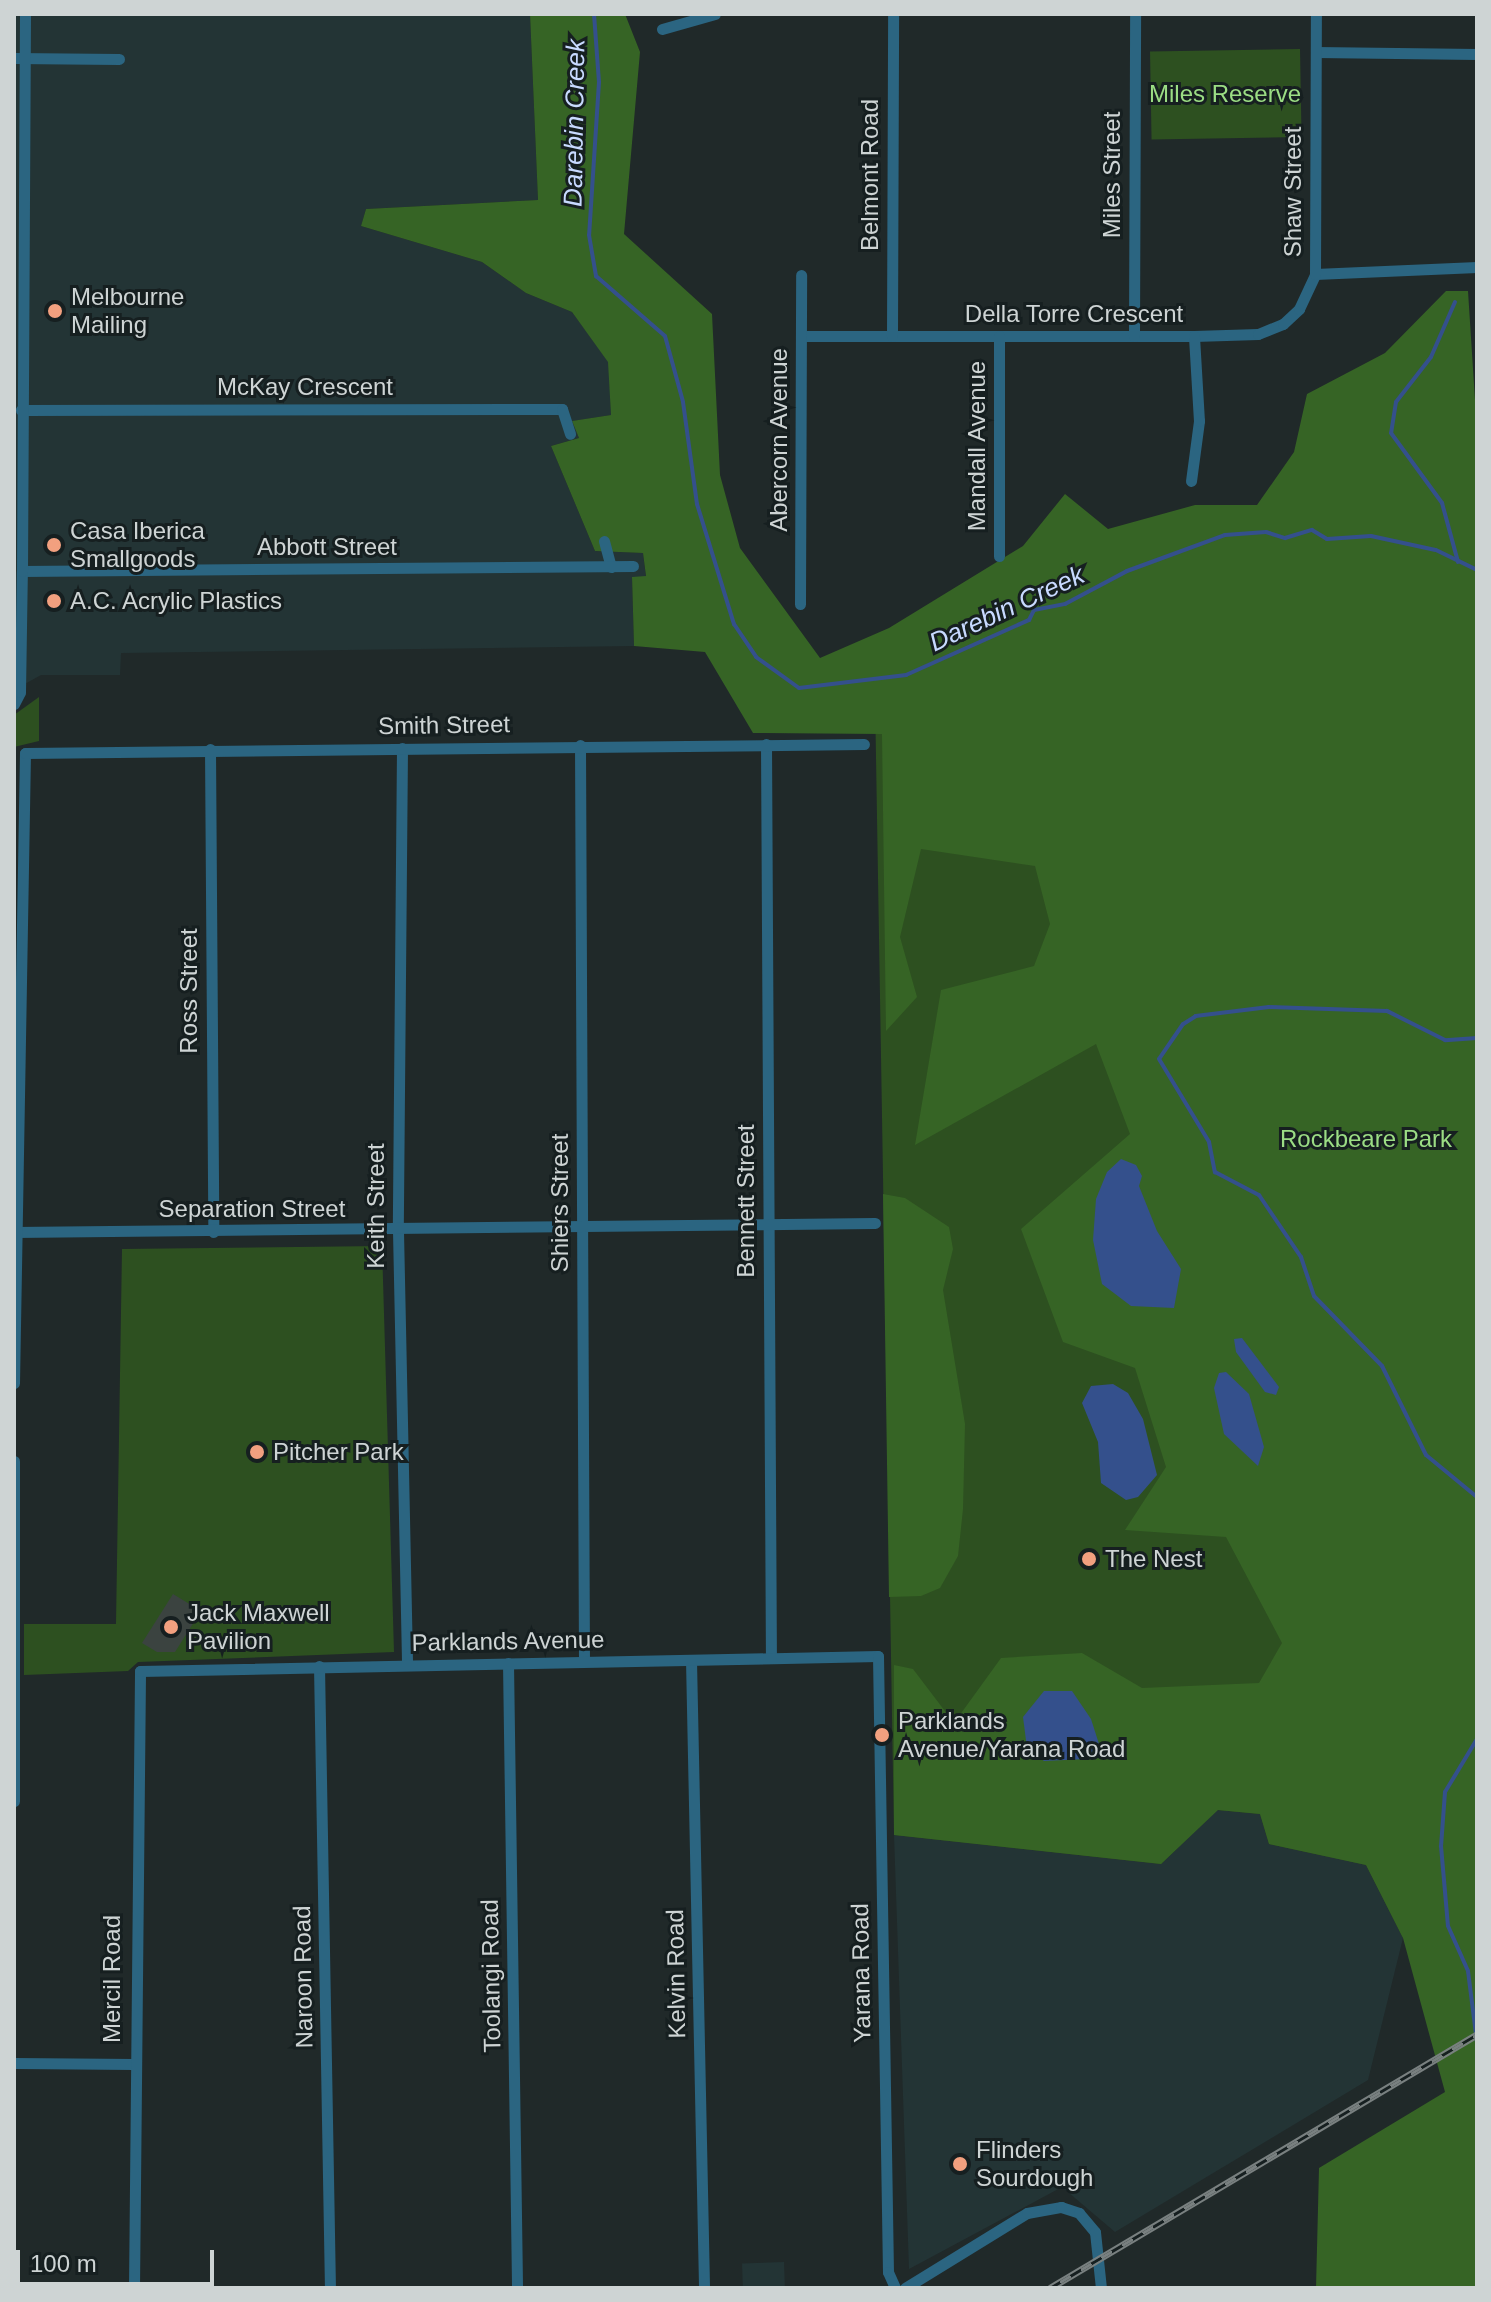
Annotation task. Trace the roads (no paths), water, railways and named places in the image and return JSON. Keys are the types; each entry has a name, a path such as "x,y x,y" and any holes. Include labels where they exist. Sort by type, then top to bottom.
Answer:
{"street":[{"path":"14,704 20,692 22,571 19,58 25,14"},
{"path":"662,29 715,14"},
{"name":"Belmont Road","path":"892,336 893,14"},
{"name":"Miles Street","path":"1134,336 1135,14"},
{"name":"Shaw Street","path":"1315,274 1316,14"},
{"path":"1316,52 1477,54"},
{"path":"19,58 119,59"},
{"path":"1315,274 1477,267"},
{"name":"Della Torre Crescent","path":"802,336 1258,334 1283,324 1299,309 1315,274"},
{"name":"Abercorn Avenue","path":"800,604 801,275"},
{"name":"Mandall Avenue","path":"999,336 999,556"},
{"path":"1191,481 1199,421 1194,336"},
{"name":"McKay Crescent","path":"21,410 562,409 570,434"},
{"path":"604,541 611,567"},
{"name":"Abbott Street","path":"22,571 633,566"},
{"name":"Bennett Street","path":"766,744 771,1658"},
{"name":"Smith Street","path":"17,1232 25,753 864,744"},
{"name":"Shiers Street","path":"580,745 584,1661"},
{"name":"Keith Street","path":"402,748 398,1231 407,1665"},
{"name":"Ross Street","path":"210,749 213,1232"},
{"name":"Separation Street","path":"17,1232 398,1231 875,1223"},
{"path":"14,1383 17,1232"},
{"path":"14,1461 14,1801"},
{"name":"Parklands Avenue","path":"140,1671 878,1656"},
{"name":"Yarana Road","path":"878,1656 888,2272 895,2288"},
{"name":"Kelvin Road","path":"691,1660 704,2288"},
{"name":"Toolangi Road","path":"508,1663 517,2288"},
{"name":"Naroon Road","path":"319,1666 330,2288"},
{"name":"Mercil Road","path":"134,2288 140,1671"},
{"path":"14,2063 134,2064"},
{"path":"905,2288 1027,2213 1067,2209 1095,2232 1101,2288"}],"water":[{"path":"1121,1159 1136,1165 1142,1176 1139,1186 1157,1231 1181,1269 1174,1308 1131,1306 1102,1284 1093,1240 1096,1199 1107,1172"},
{"path":"1242,1338 1279,1387 1276,1395 1265,1392 1236,1352 1234,1339"},
{"path":"1226,1372 1249,1394 1264,1447 1258,1466 1224,1434 1214,1388 1219,1373"},
{"path":"1113,1384 1128,1393 1143,1419 1157,1475 1138,1497 1126,1500 1101,1483 1098,1442 1082,1403 1091,1386"},
{"path":"1044,1691 1072,1691 1091,1719 1099,1744 1086,1759 1044,1761 1027,1748 1023,1717"}],"waterway":[{"name":"Darebin Creek","path":"594,14 599,82 589,235 596,276 665,336 683,402 697,504 734,624 756,657 799,688 906,675 1029,620 1034,610 1065,604 1127,571 1225,535 1266,532 1285,538 1312,530 1327,539 1371,536 1436,550 1477,570"},
{"path":"1455,302 1431,357 1396,402 1391,433 1442,503 1458,562"},
{"name":"Darebin Creek","path":"1477,1038 1445,1040 1387,1011 1269,1007 1196,1016 1183,1024 1159,1059 1209,1142 1215,1172 1259,1195 1301,1257 1314,1296 1382,1366 1426,1455 1477,1497"},
{"name":"Darebin Creek","path":"1477,1739 1445,1792 1441,1846 1448,1926 1468,1971 1477,2042"}],"railway":[{"path":"1050,2288 1477,2034"}],"place":[{"name":"Melbourne Mailing","path":"55,311"},
{"name":"Casa Iberica Smallgoods","path":"54,545"},
{"name":"A.C. Acrylic Plastics","path":"54,601"},
{"name":"Pitcher Park","path":"257,1452"},
{"name":"The Nest","path":"1089,1559"},
{"name":"Jack Maxwell Pavilion","path":"171,1627"},
{"name":"Parklands Avenue/Yarana Road","path":"882,1735"},
{"name":"Flinders Sourdough","path":"960,2164"}],"park label":[{"name":"Miles Reserve","path":"1225,94"},
{"name":"Rockbeare Park","path":"1366,1139"}]}
